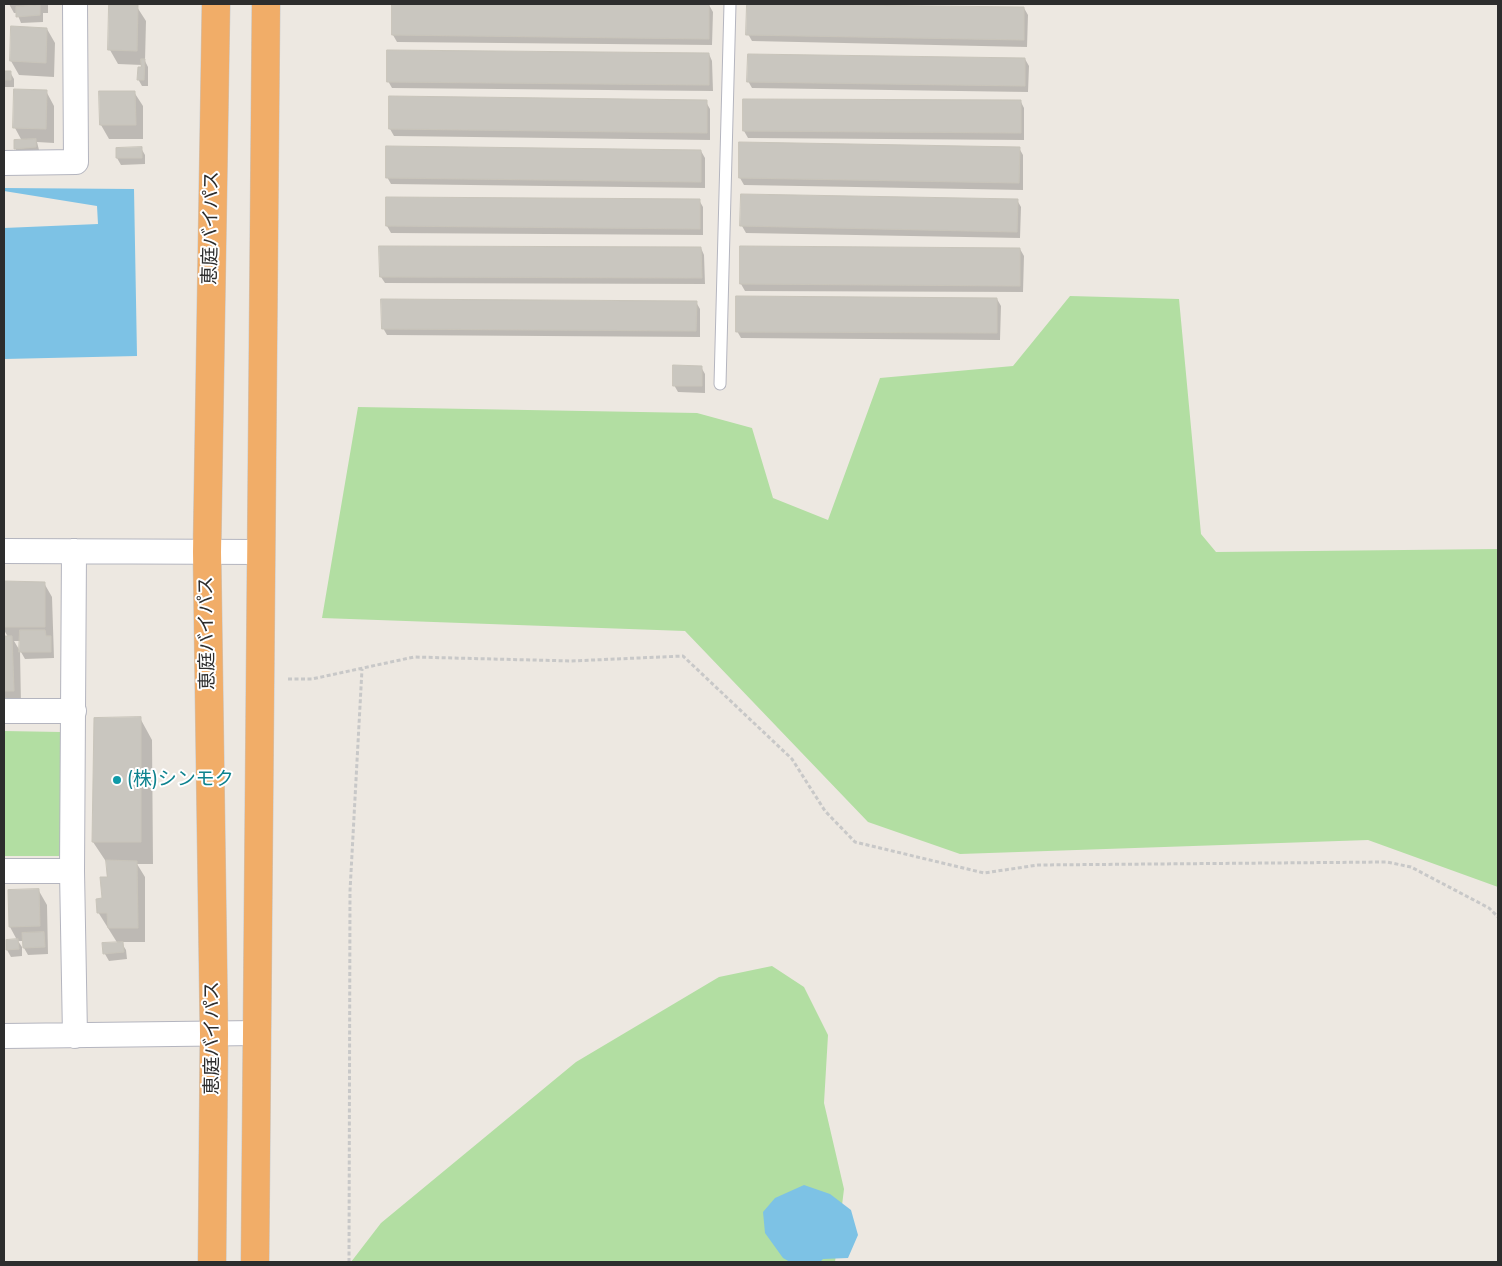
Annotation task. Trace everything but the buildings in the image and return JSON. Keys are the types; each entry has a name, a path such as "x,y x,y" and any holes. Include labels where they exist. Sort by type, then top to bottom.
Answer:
{"highway":[{"name":"恵庭バイパス","path":"212,1262 214,1034 207,552 216,4"},
{"path":"255,1262 266,4"}],"street":[{"path":"4,163 76,162 76,4"},
{"path":"4,551 261,552"},
{"path":"74,551 72,871 75,1036"},
{"path":"4,711 74,711"},
{"path":"4,871 72,871"},
{"path":"4,1036 257,1033"}],"lane":[{"path":"720,384 730,4"}],"path":[{"path":"260,678 312,679 414,657 571,661 683,656 792,759 825,811 855,842 984,873 1038,865 1387,862 1411,867 1489,908 1498,917"},
{"path":"349,1262 350,892 362,669"}],"green space":[{"path":"1070,296 1179,299 1201,534 1216,552 1498,549 1498,887 1368,840 960,854 868,822 685,631 322,618 358,407 697,413 752,428 773,498 828,520 880,378 1013,366"},
{"path":"4,731 61,732 60,856 4,856"},
{"path":"772,966 804,987 828,1035 824,1103 844,1189 835,1262 351,1262 381,1223 576,1062 719,977"}],"water":[{"path":"4,188 134,189 137,356 4,359 4,228 98,224 97,206 4,191"},
{"path":"804,1185 830,1194 851,1210 858,1235 848,1258 823,1259 820,1262 790,1262 783,1258 765,1233 763,1212 775,1198"}],"place":[{"name":"(株)シンモク","path":"117,780"}]}
